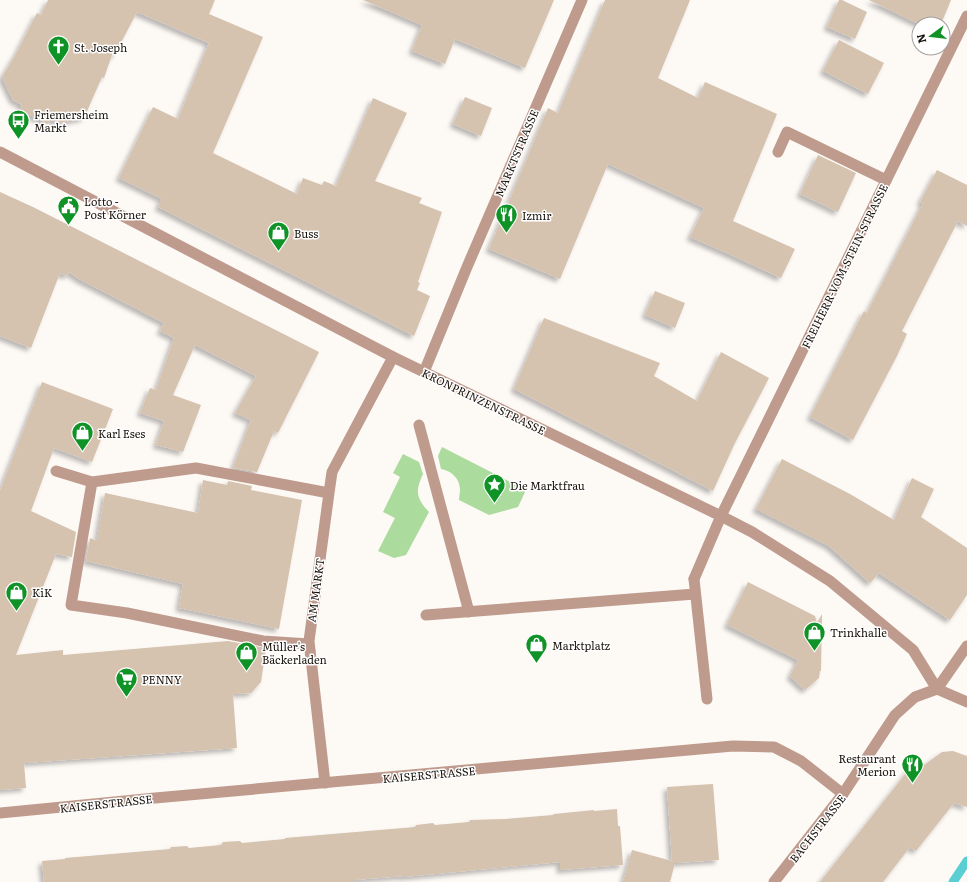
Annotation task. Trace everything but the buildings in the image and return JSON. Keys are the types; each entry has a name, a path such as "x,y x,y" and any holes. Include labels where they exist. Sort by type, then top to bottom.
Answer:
{"street":[{"name":"MARKTSTRASSE","path":"424,372 582,0"},
{"name":"FREIHERR-VOM-STEIN-STRASSE","path":"695,594 694,579 721,516 967,16"},
{"path":"778,152 787,132 886,180"},
{"name":"KRONPRINZENSTRASSE","path":"0,152 393,357 752,532 830,581 913,650 937,689"},
{"name":"AM MARKT","path":"325,783 309,644 332,472 393,357"},
{"path":"419,425 469,612"},
{"path":"56,471 92,482 196,468 329,493"},
{"path":"92,482 71,605 127,613 264,641 309,644"},
{"path":"426,615 695,594 707,699"},
{"path":"967,646 937,689 967,702"},
{"name":"BACHSTRASSE","path":"774,882 843,794 895,715 915,697 937,689"},
{"name":"KAISERSTRASSE","path":"0,813 740,746 774,747 802,761 843,794"}],"green space":[{"path":"442,447 526,490 518,507 489,515 459,500 459,482 455,476 441,469 438,456"},
{"path":"403,454 419,462 423,474 419,485 418,494 421,503 429,512 406,555 394,558 378,551 395,518 383,512 400,477 393,473"}],"waterway":[{"path":"953,882 967,861"}],"place":[{"name":"St. Joseph","path":"59,66"},
{"name":"Friemersheim Markt","path":"19,140"},
{"name":"Lotto - Post Körner","path":"68,226"},
{"name":"Izmir","path":"507,234"},
{"name":"Buss","path":"279,252"},
{"name":"Karl Eses","path":"82,452"},
{"name":"Die Marktfrau","path":"495,504"},
{"name":"KiK","path":"16,612"},
{"name":"Trinkhalle","path":"814,652"},
{"name":"Marktplatz","path":"537,664"},
{"name":"Müller's Bäckerladen","path":"246,672"},
{"name":"PENNY","path":"127,698"},
{"name":"Restaurant Merion","path":"912,784"}]}
